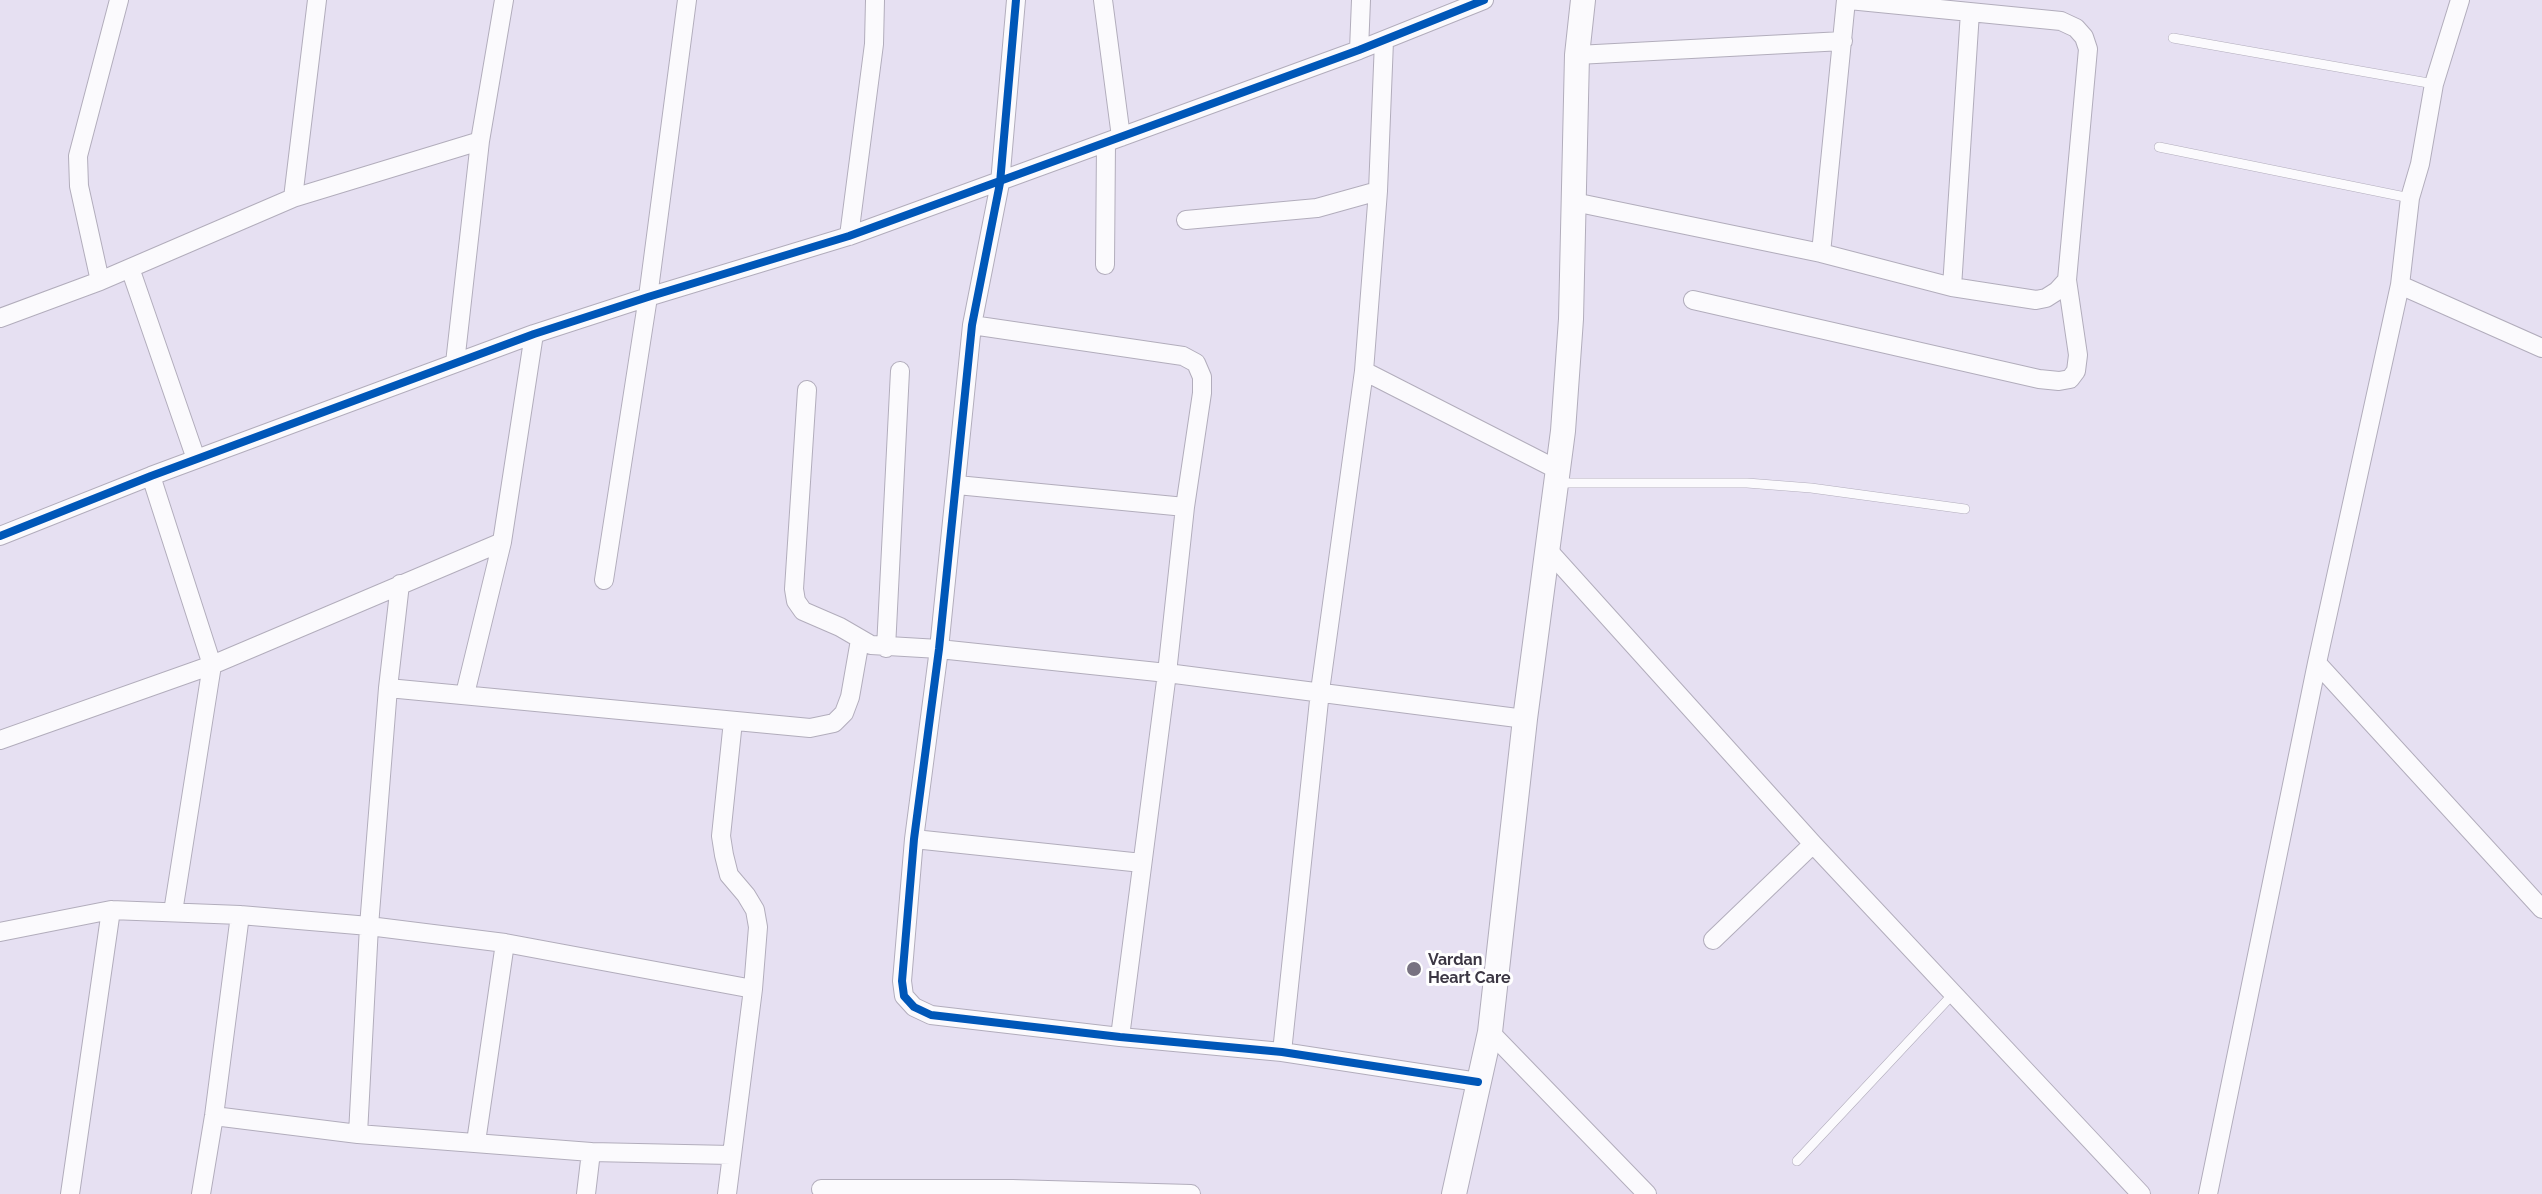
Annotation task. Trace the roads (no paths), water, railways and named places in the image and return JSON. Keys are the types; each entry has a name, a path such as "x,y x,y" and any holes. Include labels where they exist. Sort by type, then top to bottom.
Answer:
{"street":[{"path":"100,281 79,186 78,156 119,0"},
{"path":"293,198 317,0"},
{"path":"455,363 480,141 504,0"},
{"path":"604,580 648,297 687,0"},
{"path":"849,237 874,44 875,0"},
{"path":"1017,0 1000,183 972,325 939,649 914,838 903,981 904,996 914,1007 931,1015 1120,1037 1282,1052 1478,1082"},
{"path":"1103,0 1114,140 1106,265"},
{"path":"1359,50 1361,0"},
{"path":"0,536 196,459 534,334 648,297 849,237 1384,41 1484,0"},
{"path":"1454,1194 1490,1032 1525,719 1557,477 1571,319 1577,55 1583,0"},
{"path":"1693,300 2039,379 2060,381 2070,379 2076,371 2078,355 2067,280 2088,49 2084,37 2076,28 2061,21 1848,0 1821,253"},
{"path":"2208,1194 2317,663 2400,285 2410,198 2420,164 2434,84 2460,0"},
{"path":"1952,287 1970,12"},
{"path":"1282,1052 1320,691 1364,371 1378,191 1384,41"},
{"path":"1577,55 1843,41"},
{"path":"0,318 100,281 293,198 480,141"},
{"path":"1186,220 1317,208 1378,191"},
{"path":"1574,202 1821,253 1952,287 2036,300 2046,298 2057,291 2067,280"},
{"path":"130,268 196,459"},
{"path":"2400,285 2542,348"},
{"path":"972,325 1183,356 1196,363 1202,377 1202,393 1185,507 1167,673 1120,1037"},
{"path":"465,694 502,542 534,334"},
{"path":"886,648 900,370"},
{"path":"1364,371 1557,477"},
{"path":"807,390 794,589 796,601 803,611 840,627 860,640 886,648 939,649 1167,673 1525,719"},
{"path":"152,476 212,665 173,912"},
{"path":"957,485 1185,507"},
{"path":"0,740 212,665 502,542"},
{"path":"1547,549 1813,844 2141,1194"},
{"path":"358,1134 369,926 388,688 400,584"},
{"path":"388,688 810,728 834,723 844,713 850,697 860,640"},
{"path":"2317,663 2542,909"},
{"path":"727,1194 753,989 758,927 755,910 729,875 721,836 733,721"},
{"path":"914,838 1142,863"},
{"path":"1713,940 1813,844"},
{"path":"0,932 111,910 240,915 369,926 505,943 753,989"},
{"path":"70,1194 111,910"},
{"path":"201,1194 214,1116 240,915"},
{"path":"476,1142 505,943"},
{"path":"1490,1032 1647,1194"},
{"path":"214,1116 358,1134 591,1152 731,1155"},
{"path":"586,1194 591,1152"},
{"path":"821,1189 1191,1194"}],"lane":[{"path":"2173,38 2434,84"},
{"path":"2159,147 2410,198"},
{"path":"1557,477 1747,483 1811,488 1965,509"},
{"path":"1797,1161 1953,994"}],"place":[{"name":"Vardan Heart Care","path":"1414,969"}]}
